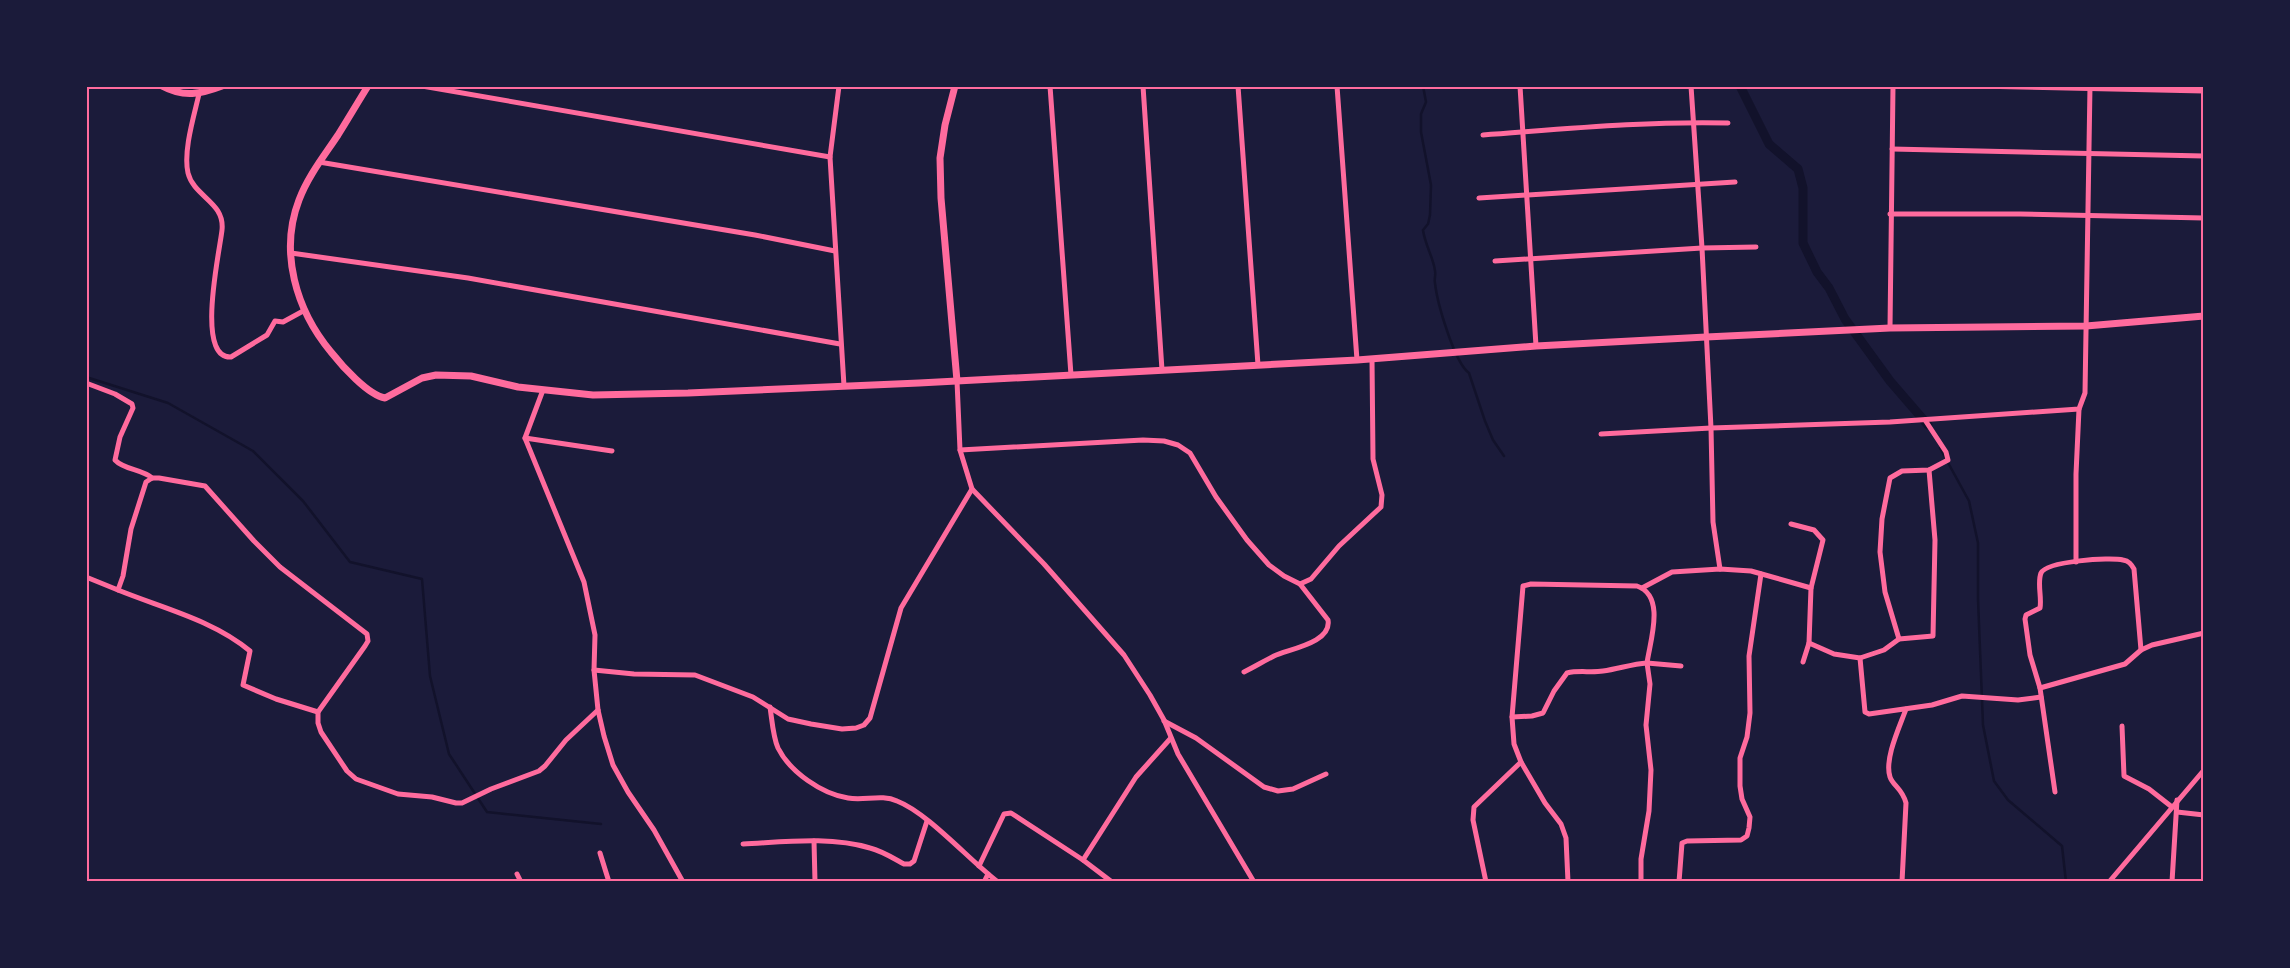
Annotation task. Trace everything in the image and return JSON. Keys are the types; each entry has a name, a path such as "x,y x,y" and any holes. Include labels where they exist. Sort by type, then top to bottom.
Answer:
{"street":[{"path":"162,86 184,94 199,94 222,86"},
{"path":"368,86 319,162 299,201 293,225 291,253 296,291 324,344 336,359 360,382 380,397 390,397 422,378 436,375 471,376 518,387 593,395 1071,376 1357,360 1536,346 1864,331 1890,328 2086,326 2204,316"},
{"path":"422,86 830,157"},
{"path":"839,86 830,157 844,386"},
{"path":"954,86 940,158 941,198 957,380 960,450 972,490 1044,564 1124,654 1164,720 1170,738 1254,882"},
{"path":"1050,86 1071,376"},
{"path":"1143,86 1162,370"},
{"path":"1238,86 1258,365"},
{"path":"1337,86 1357,360"},
{"path":"1520,86 1536,346"},
{"path":"1691,86 1702,248 1711,428 1713,522 1720,570"},
{"path":"1890,328 1893,86"},
{"path":"1977,86 2090,87 2204,92"},
{"path":"2076,562 2076,458 2079,409 2085,393 2090,87"},
{"path":"199,94 188,146 188,173 193,183 216,206 223,221 211,308 213,335 217,349 222,355 231,357 267,335 275,321 283,322 305,310"},
{"path":"1483,135 1607,126 1693,122 1728,123"},
{"path":"1892,149 2204,156"},
{"path":"319,162 755,235 835,251"},
{"path":"1479,198 1735,182"},
{"path":"1890,214 2204,218"},
{"path":"1495,261 1702,248 1756,247"},
{"path":"291,253 468,278 840,344"},
{"path":"1300,584 1311,579 1339,546 1380,506 1382,495 1373,459 1372,359"},
{"path":"86,383 115,394 132,404 133,408 120,437 115,460 118,463 145,473 152,478 204,486 254,541 280,566 367,634 368,641 366,646 318,712 321,732 346,771 356,779 398,794 432,797 462,803 491,788 539,771 566,740 598,710"},
{"path":"543,390 525,438 584,582 595,635 594,670 598,710 604,736 613,764 628,792 654,830 684,882"},
{"path":"1601,434 1924,420 2079,409"},
{"path":"1899,639 1882,572 1882,519 1890,478 1902,471 1928,470 1948,460 1946,452 1924,420"},
{"path":"525,438 612,452"},
{"path":"960,450 1143,440 1178,445 1190,453 1216,497 1247,540 1269,565 1284,576 1300,584 1328,620 1329,626 1326,631 1305,647 1275,655 1244,672"},
{"path":"1809,643 1834,654 1860,658 1884,650 1899,639 1930,637 1934,633 1936,540 1928,470"},
{"path":"118,590 137,505 146,482 152,478"},
{"path":"594,670 634,674 695,675 734,689 770,707 788,719 842,729 856,728 864,725 870,718 901,608 972,490"},
{"path":"1791,524 1814,530 1823,540 1811,588 1809,643 1803,662"},
{"path":"2055,792 2040,688 2030,655 2025,619 2026,615 2040,608 2040,574 2045,569 2063,563 2122,560 2129,562 2134,569 2141,650"},
{"path":"1568,882 1566,838 1561,824 1545,803 1521,762 1514,744 1512,716 1523,586 1531,584 1642,588 1659,577 1672,572 1720,570 1751,572 1811,588"},
{"path":"1679,882 1682,843 1687,841 1741,840 1747,836 1750,817 1742,799 1740,758 1747,736 1750,713 1749,656 1761,574"},
{"path":"86,576 150,603 177,611 239,641 250,651 243,685 276,700 318,712"},
{"path":"1641,882 1641,859 1649,811 1651,770 1646,725 1650,684 1647,663 1654,613 1653,603 1642,588"},
{"path":"2040,688 2125,664 2141,650 2169,640 2204,633"},
{"path":"1860,658 1865,712 1869,714 1906,709 1962,696 2018,700 2041,697"},
{"path":"1512,716 1532,716 1543,713 1554,691 1567,673 1603,672 1629,665 1647,663 1681,666"},
{"path":"770,707 778,748 791,768 833,794 849,798 888,798 897,801 927,821 998,882"},
{"path":"1902,882 1906,802 1904,794 1890,777 1889,763 1895,738 1906,709"},
{"path":"1164,720 1196,738 1264,787 1278,791 1294,789 1326,774"},
{"path":"2122,726 2124,776 2149,789 2172,807"},
{"path":"1083,860 1136,777 1170,738"},
{"path":"1486,882 1473,820 1474,807 1521,762"},
{"path":"2109,882 2204,770"},
{"path":"2172,882 2177,800"},
{"path":"2177,812 2204,815"},
{"path":"978,866 1004,814 1011,813 1083,860 1112,882"},
{"path":"743,844 814,841 854,844 870,848 904,864 910,864 914,861 927,821"},
{"path":"814,841 814,882"},
{"path":"600,853 608,882"},
{"path":"517,874 522,882"},
{"path":"984,882 988,874"}],"waterway":[{"path":"1423,86 1426,102 1421,114 1421,132 1431,185 1430,215 1428,224 1423,230 1434,266 1436,292 1452,345 1463,367 1469,373 1493,440 1504,456"},
{"path":"1740,86 1769,144 1798,169 1803,188 1803,243 1817,272 1829,288 1845,319 1890,381 1928,425"},
{"path":"86,377 168,403 253,451 303,501 350,562 422,579 430,676 449,754 487,812 601,824"},
{"path":"1940,448 1969,501 1978,543 1978,599 1983,725 1994,781 2008,800 2062,846 2066,882"}]}
